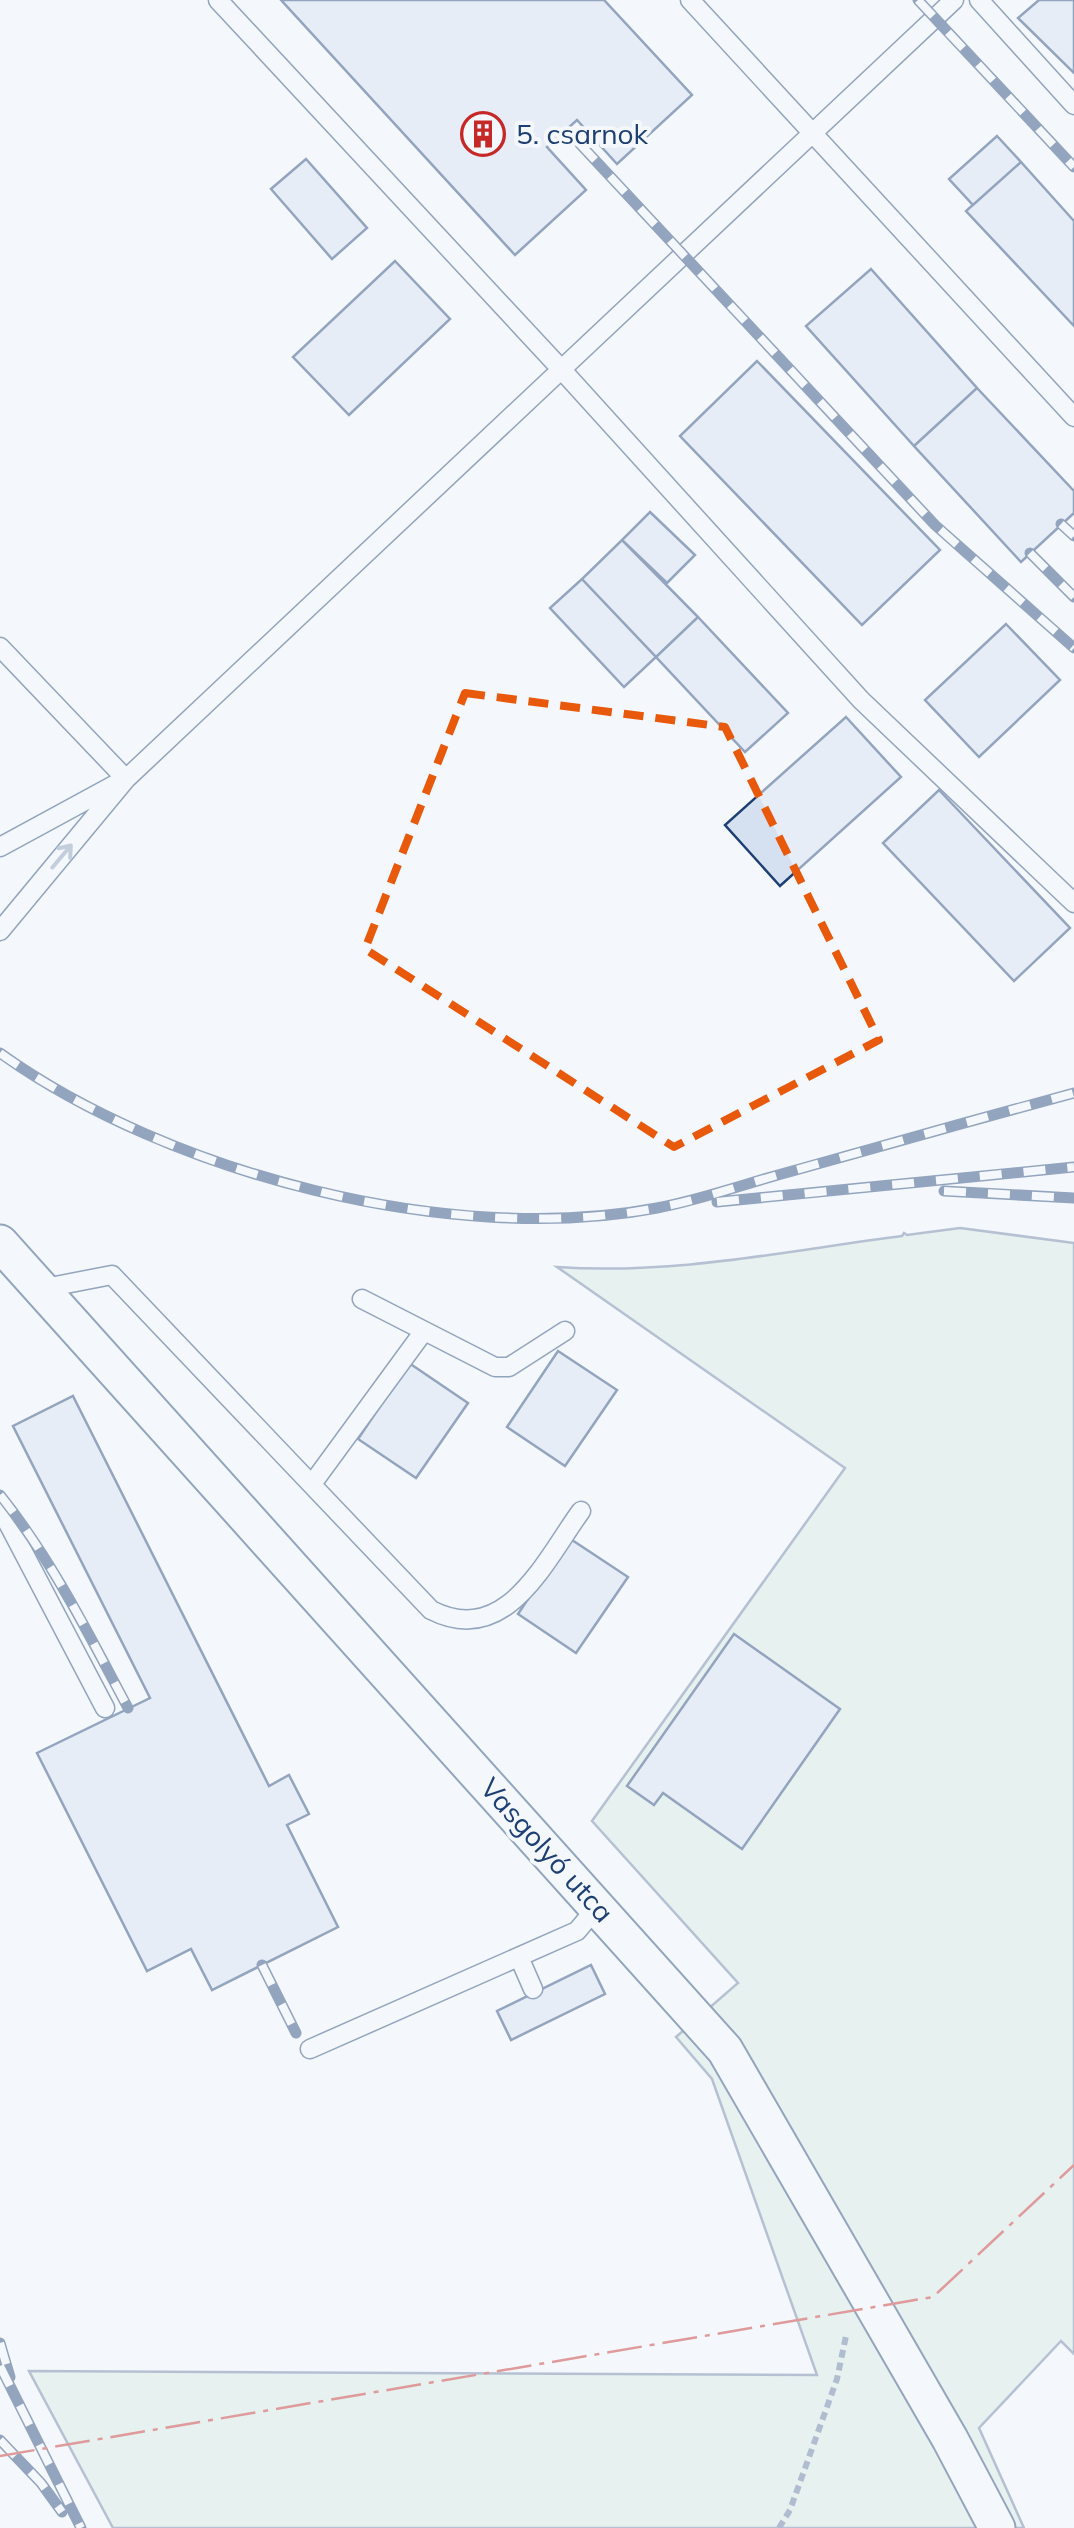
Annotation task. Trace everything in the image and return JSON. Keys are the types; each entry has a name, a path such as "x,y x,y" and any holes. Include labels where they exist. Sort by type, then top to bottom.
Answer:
{"street":[{"name":"Vasgolyó utca","path":"5,1259 40,1289 724,2050 950,2439 997,2528"}],"lane":[{"path":"218,0 561,369 860,700 1074,903"},
{"path":"690,0 1074,417"},
{"path":"0,931 126,779 954,0"},
{"path":"979,0 1074,105"},
{"path":"0,647 126,779"},
{"path":"0,847 126,779"},
{"path":"40,1289 112,1276 431,1610 458,1621 484,1618 512,1602 581,1511"},
{"path":"362,1299 495,1367 508,1367 564,1331"},
{"path":"312,1484 424,1331"},
{"path":"0,1508 105,1708"},
{"path":"310,2049 577,1931 598,1906"},
{"path":"518,1957 533,1988"}],"path":[{"path":"779,2528 790,2510 838,2379 857,2280"}],"highlighted area":[{"path":"465,693 725,727 879,1040 674,1147 365,949"}],"shaded area":[{"path":"960,1228 1074,1243 1074,2354 1061,2341 979,2428 1024,2528 113,2528 29,2371 817,2375 712,2079 676,2037 738,1983 592,1821 845,1468 557,1267 688,1265"}],"building":[{"name":"5. csarnok","path":"281,0 604,0 692,95 617,164 577,120 547,147 586,190 515,255"},
{"path":"1039,0 1074,0 1074,73 1018,18"},
{"path":"997,136 1021,162 973,205 949,179"},
{"path":"306,159 367,228 332,259 271,189"},
{"path":"1021,162 1074,221 1074,326 966,211"},
{"path":"395,261 450,319 349,415 293,357"},
{"path":"871,269 977,388 914,446 806,326"},
{"path":"757,361 940,550 862,625 680,436"},
{"path":"977,388 1074,491 1074,513 1021,562 914,446"},
{"path":"650,512 695,555 667,583 622,540"},
{"path":"622,540 698,617 656,657 582,579"},
{"path":"582,579 656,657 624,687 550,608"},
{"path":"698,617 788,713 745,752 656,657"},
{"path":"1006,624 1060,680 979,757 925,700"},
{"path":"846,717 901,777 780,886 725,825"},
{"path":"939,790 1070,928 1014,981 883,843"},
{"path":"558,1351 617,1390 565,1466 507,1427"},
{"path":"409,1363 468,1403 416,1478 358,1439"},
{"path":"73,1396 269,1786 289,1775 309,1814 287,1825 338,1927 212,1990 191,1949 147,1971 37,1753 150,1698 13,1426"},
{"path":"569,1538 628,1577 576,1653 518,1614"},
{"path":"734,1634 840,1709 742,1849 663,1793 654,1805 627,1786"},
{"path":"591,1965 605,1994 511,2040 497,2011"}],"railway":[{"path":"918,0 1074,167"},
{"path":"580,144 935,525 1074,648"},
{"path":"1061,524 1074,536"},
{"path":"1030,553 1074,597"},
{"path":"0,1053 68,1096 145,1134 228,1166 315,1190 404,1208 492,1217 577,1218 657,1208 1074,1093"},
{"path":"717,1202 1074,1167"},
{"path":"944,1191 1074,1198"},
{"path":"0,1495 53,1572 128,1708"},
{"path":"262,1965 296,2033"},
{"path":"0,2343 10,2377"},
{"path":"0,2366 81,2528"},
{"path":"0,2440 41,2483 62,2512"}],"power":[{"path":"0,2456 933,2297 1074,2165"}],"place":[{"name":"5. csarnok","path":"483,134"}]}
